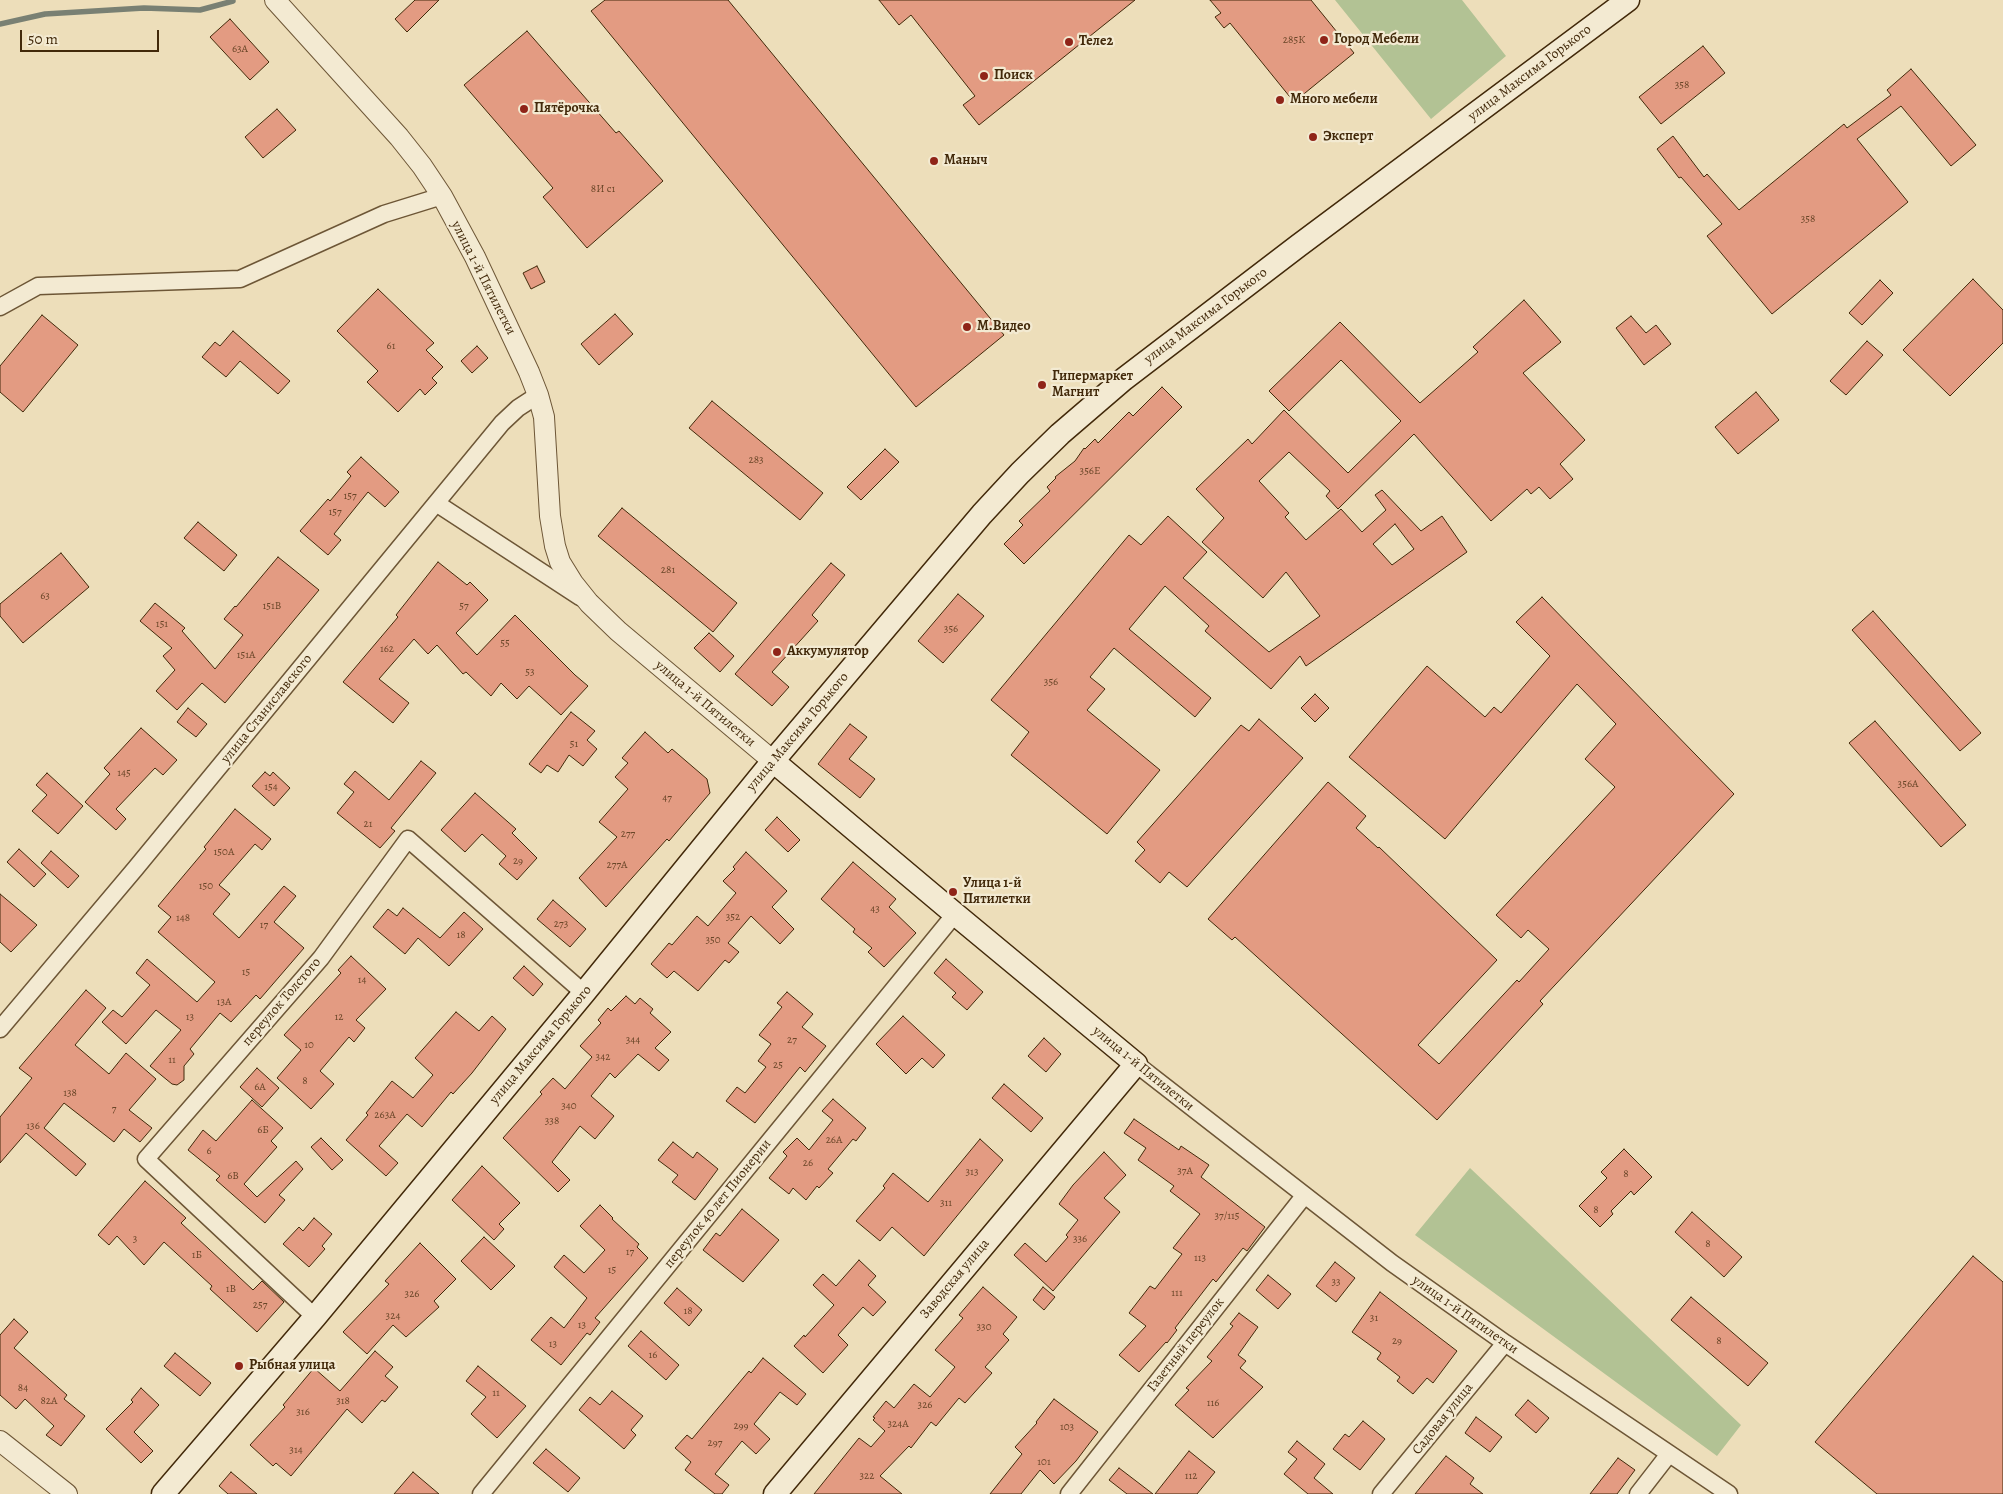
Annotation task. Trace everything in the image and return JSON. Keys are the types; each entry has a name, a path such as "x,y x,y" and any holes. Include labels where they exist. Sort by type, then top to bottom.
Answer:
{"main road":[{"name":"улица Максима Горького","path":"164,1494 316,1317 773,761 982,514 1060,434 1124,379 1298,246 1628,0"},
{"name":"улица 1-й Пятилетки","path":"773,761 1136,1064"},
{"name":"Заводская улица","path":"775,1494 1136,1064"}],"street":[{"name":"улица 1-й Пятилетки","path":"275,0 399,137 422,166 442,196 479,265 538,395 544,417 550,516 555,546 560,562 569,576 589,603 618,631 773,761"},
{"path":"0,307 38,286 240,279 384,214 442,196"},
{"name":"улица Станиславского","path":"0,1029 135,869 502,423 518,408 538,395"},
{"name":"улица 1-й Пятилетки","path":"436,503 589,603"},
{"name":"переулок Толстого","path":"316,1317 146,1159 321,958 408,839 584,993"},
{"name":"переулок 40 лет Пионерии","path":"481,1494 955,914"},
{"name":"улица 1-й Пятилетки","path":"1136,1064 1392,1263 1505,1343 1729,1494"},
{"name":"Газетный переулок","path":"1069,1494 1304,1196"},
{"name":"Садовая улица","path":"1381,1494 1505,1343"},
{"path":"0,1441 68,1494"},
{"path":"1638,1494 1669,1454"}],"green space":[{"path":"1335,0 1462,0 1506,56 1431,119"},
{"path":"1470,1168 1741,1425 1717,1456 1415,1235"}],"building":[{"path":"415,0 439,0 407,32 395,19"},
{"path":"605,0 728,0 1004,335 916,407 591,11"},
{"path":"879,0 1135,0 979,125 963,105 975,96 911,15 899,25"},
{"path":"1210,0 1311,0 1354,53 1294,102 1230,23 1224,28 1215,17 1221,13"},
{"path":"230,19 269,62 250,80 210,37"},
{"path":"527,31 616,133 619,131 663,181 587,248 543,197 553,188 464,85"},
{"path":"1703,46 1725,73 1661,124 1639,97"},
{"path":"1911,69 1976,145 1951,166 1901,106 1857,139 1908,202 1772,314 1707,236 1722,224 1681,177 1679,178 1657,149 1673,136 1704,177 1707,174 1739,210 1844,124 1847,128 1891,95 1887,90"},
{"path":"277,109 296,130 263,158 245,137"},
{"path":"537,266 545,282 531,289 523,273"},
{"path":"1973,279 2003,310 2003,343 1950,396 1903,350"},
{"path":"1880,280 1893,293 1862,325 1849,313"},
{"path":"378,289 434,343 426,350 443,367 432,378 437,383 425,395 420,389 398,412 367,382 378,371 337,331"},
{"path":"1524,300 1561,342 1523,373 1585,440 1560,464 1573,479 1550,499 1539,487 1531,494 1527,489 1491,521 1414,434 1338,509 1326,496 1330,491 1289,452 1259,481 1289,513 1285,517 1306,540 1341,509 1362,532 1386,510 1375,495 1382,490 1421,531 1442,516 1467,552 1306,666 1300,656 1271,689 1205,631 1209,626 1165,586 1129,629 1211,698 1195,717 1114,648 1090,677 1105,689 1087,710 1160,770 1107,834 1011,755 1029,732 991,700 1129,535 1141,545 1168,516 1207,552 1183,578 1269,652 1320,616 1286,572 1263,598 1202,542 1224,518 1196,489 1248,439 1252,444 1284,410 1348,473 1401,421 1341,360 1289,411 1269,391 1340,322 1420,403 1478,352 1473,347","holes":["1395,524 1414,549 1392,565 1373,544"]},
{"path":"615,314 633,334 599,365 581,344"},
{"path":"42,315 78,345 23,412 0,392 0,366"},
{"path":"1631,316 1646,333 1656,325 1671,344 1644,365 1616,328"},
{"path":"233,331 290,381 278,394 240,361 226,377 202,357 215,342 220,346"},
{"path":"1867,341 1883,355 1846,395 1830,381"},
{"path":"477,346 488,358 472,373 461,361"},
{"path":"1162,387 1182,407 1024,564 1004,544 1023,525 1019,521 1050,491 1047,487 1055,477 1075,461 1084,448 1095,439 1098,443 1129,412 1133,416"},
{"path":"1756,392 1779,420 1738,454 1715,427"},
{"path":"712,401 823,493 800,520 689,428"},
{"path":"885,449 899,462 861,500 847,487"},
{"path":"361,457 399,492 385,507 368,492 334,534 341,540 328,555 300,531 328,499 330,501 351,476 347,472"},
{"path":"622,508 737,603 713,632 598,536"},
{"path":"198,522 237,555 224,571 184,538"},
{"path":"61,553 89,587 23,643 0,616 0,604"},
{"path":"278,557 319,590 225,703 202,683 177,710 156,691 175,670 163,656 172,648 140,621 155,603 185,628 182,631 215,669 243,635 224,619"},
{"path":"438,562 467,585 470,582 488,600 456,633 477,655 515,615 588,686 561,715 529,686 517,699 501,683 491,696 466,672 463,674 437,645 428,654 414,639 379,679 409,703 393,723 343,682 398,617 396,615"},
{"path":"831,563 845,575 812,615 818,621 772,672 789,687 772,706 735,674"},
{"path":"958,594 984,616 943,663 918,641"},
{"path":"1542,597 1734,794 1540,1001 1543,1004 1437,1120 1235,937 1232,940 1208,919 1328,782 1366,816 1356,828 1379,847 1497,960 1418,1045 1439,1064 1517,980 1519,982 1549,949 1528,930 1521,938 1496,915 1615,787 1585,759 1616,724 1577,684 1445,839 1349,757 1427,666 1485,717 1494,707 1501,713 1550,656 1516,622"},
{"path":"1873,611 1981,733 1960,751 1852,630"},
{"path":"709,633 734,656 720,672 694,648"},
{"path":"1315,694 1329,708 1315,722 1301,708"},
{"path":"188,708 207,724 196,737 177,722"},
{"path":"571,712 595,731 587,740 597,749 583,766 569,755 558,772 547,765 541,773 529,764"},
{"path":"1259,719 1303,758 1187,887 1169,872 1160,883 1135,861 1145,850 1137,842 1241,725 1249,731"},
{"path":"1875,721 1966,825 1941,847 1849,743"},
{"path":"850,724 867,737 849,759 875,779 860,798 818,764"},
{"path":"141,728 177,760 163,775 155,768 116,809 126,819 116,830 85,802 110,774 104,768"},
{"path":"645,732 668,753 672,749 707,779 710,793 669,841 667,839 606,907 579,878 617,837 599,822 628,789 615,777 628,763 622,758"},
{"path":"421,761 436,773 391,828 395,831 380,848 337,813 354,792 344,784 355,771 389,800"},
{"path":"265,772 270,776 273,772 290,788 274,806 252,786"},
{"path":"47,773 83,806 58,834 32,811 47,795 36,785"},
{"path":"475,793 516,829 512,833 537,858 517,880 499,864 506,856 482,834 465,852 441,830"},
{"path":"235,809 271,839 262,850 255,844 219,885 230,894 213,914 239,938 284,886 296,896 274,922 304,948 260,999 256,995 231,1022 220,1013 190,1049 194,1054 184,1066 184,1080 177,1085 172,1084 150,1066 181,1030 156,1010 126,1044 102,1022 113,1010 122,1017 150,985 136,973 147,959 197,1002 215,982 158,932 171,917 158,906 206,849 204,847"},
{"path":"777,817 800,840 788,852 765,830"},
{"path":"19,849 46,874 34,887 7,862"},
{"path":"51,851 79,876 68,888 41,863"},
{"path":"746,852 787,891 772,907 794,929 780,944 751,916 728,943 739,952 729,963 725,960 698,991 674,971 667,978 651,964 669,943 672,945 697,916 708,926 736,893 723,881 735,869 733,867"},
{"path":"853,862 896,899 889,907 916,933 884,967 868,952 872,948 853,932 855,929 821,899"},
{"path":"0,894 37,925 11,952 0,942"},
{"path":"553,900 586,929 570,947 537,919"},
{"path":"403,908 440,938 464,912 483,929 449,966 418,938 405,954 373,927 388,909 397,916"},
{"path":"351,956 386,989 356,1020 365,1028 354,1042 349,1037 320,1071 334,1084 311,1109 277,1078 301,1050 284,1035 341,973 338,970"},
{"path":"946,959 983,992 967,1010 952,997 956,993 934,973"},
{"path":"524,966 543,984 533,996 513,978"},
{"path":"86,990 106,1008 75,1045 109,1074 126,1053 156,1079 129,1110 152,1128 140,1142 124,1129 114,1142 64,1103 44,1128 86,1164 76,1176 26,1133 0,1163 0,1117 32,1078 19,1068"},
{"path":"787,992 813,1014 802,1027 826,1046 805,1072 800,1067 755,1123 726,1101 737,1087 745,1093 766,1067 758,1061 771,1044 759,1035 782,1007 777,1003"},
{"path":"626,996 635,1004 640,998 653,1009 650,1013 671,1032 655,1048 669,1060 659,1071 638,1054 615,1078 610,1073 591,1096 614,1116 595,1139 580,1126 552,1162 570,1180 558,1192 503,1138 542,1094 540,1092 553,1078 565,1089 592,1057 580,1046 601,1023 598,1020 608,1008 611,1011"},
{"path":"456,1012 479,1031 492,1016 506,1029 472,1073 453,1094 451,1092 422,1127 407,1114 379,1146 398,1163 386,1176 346,1140 368,1115 366,1113 392,1081 413,1098 433,1075 415,1058"},
{"path":"903,1016 945,1055 933,1068 922,1058 906,1074 876,1044"},
{"path":"1044,1038 1061,1054 1046,1072 1028,1056"},
{"path":"257,1068 279,1088 262,1107 240,1087"},
{"path":"1004,1084 1043,1118 1031,1132 992,1098"},
{"path":"833,1099 866,1128 856,1141 853,1139 828,1169 833,1173 819,1188 817,1186 806,1200 793,1188 789,1194 769,1178 787,1156 783,1152 797,1138 809,1150 833,1120 822,1111"},
{"path":"252,1100 283,1128 271,1141 277,1147 244,1184 257,1197 296,1161 303,1169 279,1195 285,1200 265,1223 216,1180 220,1176 188,1150 203,1130 216,1141"},
{"path":"1134,1119 1179,1150 1181,1146 1209,1165 1201,1177 1265,1227 1247,1251 1243,1248 1216,1282 1213,1279 1175,1328 1177,1330 1167,1343 1139,1372 1119,1355 1146,1326 1129,1313 1150,1286 1155,1289 1182,1254 1173,1248 1200,1214 1170,1191 1174,1186 1138,1160 1146,1148 1124,1133"},
{"path":"321,1138 343,1160 332,1170 311,1147"},
{"path":"980,1139 1003,1160 924,1256 892,1227 880,1241 856,1221 885,1188 883,1186 893,1173 928,1202"},
{"path":"673,1142 693,1158 697,1152 718,1169 695,1200 672,1182 678,1175 658,1160"},
{"path":"1624,1149 1652,1177 1634,1195 1631,1191 1611,1211 1613,1214 1600,1227 1579,1206 1607,1178 1601,1172"},
{"path":"1104,1152 1126,1175 1104,1198 1120,1212 1053,1291 1014,1255 1025,1243 1046,1262 1068,1237 1066,1235 1078,1220 1059,1204 1073,1185"},
{"path":"482,1166 520,1203 499,1224 504,1229 494,1240 452,1200"},
{"path":"145,1181 186,1218 181,1223 253,1290 262,1281 284,1302 257,1332 210,1289 212,1286 164,1242 144,1265 117,1236 109,1245 98,1235"},
{"path":"600,1205 639,1244 637,1247 648,1258 595,1318 600,1322 590,1335 587,1333 561,1365 531,1340 551,1317 564,1328 587,1298 554,1267 564,1255 584,1273 605,1250 580,1226"},
{"path":"742,1209 779,1240 743,1282 703,1250 716,1233 720,1236"},
{"path":"1692,1212 1742,1257 1724,1277 1675,1232"},
{"path":"314,1218 332,1234 322,1246 325,1249 309,1267 283,1244 299,1227 303,1231"},
{"path":"484,1237 515,1266 491,1290 461,1261"},
{"path":"420,1243 456,1279 434,1301 439,1307 406,1337 393,1325 367,1354 343,1332 389,1284 385,1281"},
{"path":"1973,1256 2003,1282 2003,1494 1877,1494 1815,1442"},
{"path":"859,1260 876,1276 868,1285 886,1302 873,1316 863,1307 838,1335 848,1345 823,1373 794,1346 804,1335 805,1337 834,1305 813,1285 823,1274 836,1286"},
{"path":"1335,1262 1355,1278 1336,1302 1316,1286"},
{"path":"1268,1275 1291,1294 1278,1309 1256,1290"},
{"path":"983,1287 1017,1317 1003,1334 1009,1340 985,1367 992,1373 965,1403 959,1398 936,1426 931,1422 911,1448 909,1446 880,1476 902,1494 814,1494 859,1438 871,1447 885,1431 873,1420 875,1418 873,1417 886,1401 894,1408 914,1384 930,1397 955,1367 935,1350 963,1318 959,1315"},
{"path":"1043,1287 1055,1297 1044,1310 1033,1300"},
{"path":"677,1288 702,1310 689,1326 664,1303"},
{"path":"1380,1292 1457,1351 1433,1383 1427,1378 1413,1394 1397,1381 1400,1377 1377,1359 1381,1353 1352,1332"},
{"path":"1691,1297 1768,1363 1748,1386 1671,1320"},
{"path":"1239,1313 1258,1327 1238,1355 1246,1361 1240,1368 1263,1387 1213,1438 1175,1405 1189,1390 1186,1388 1212,1361 1207,1357 1233,1326 1230,1324"},
{"path":"14,1319 28,1332 14,1348 67,1395 64,1399 85,1416 61,1446 46,1435 54,1426 25,1399 16,1409 0,1395 0,1335"},
{"path":"641,1331 679,1365 666,1380 628,1346"},
{"path":"375,1351 393,1367 385,1376 398,1387 385,1402 382,1400 362,1423 347,1409 291,1476 276,1463 273,1466 250,1445 285,1407 283,1405 314,1368 340,1391"},
{"path":"175,1353 211,1383 200,1396 164,1366"},
{"path":"763,1358 806,1394 797,1405 780,1392 754,1424 770,1439 756,1454 742,1441 715,1474 729,1485 722,1494 715,1494 685,1470 691,1462 675,1448 687,1435 692,1439 749,1371 751,1373"},
{"path":"478,1366 526,1406 497,1438 471,1414 486,1397 466,1381"},
{"path":"141,1388 159,1405 134,1432 153,1451 141,1463 106,1429 133,1402 131,1400"},
{"path":"612,1391 643,1416 631,1430 636,1435 624,1449 579,1410 590,1397 600,1405"},
{"path":"1054,1399 1098,1432 1076,1461 1054,1484 1040,1470 1021,1494 990,1494 1022,1454 1015,1447 1037,1423"},
{"path":"1528,1400 1549,1418 1536,1433 1515,1415"},
{"path":"1476,1417 1502,1437 1490,1452 1465,1433"},
{"path":"1363,1421 1385,1439 1360,1470 1333,1449 1345,1434 1349,1437"},
{"path":"1297,1441 1325,1464 1314,1478 1333,1494 1308,1494 1284,1474 1297,1459 1288,1452"},
{"path":"546,1449 580,1478 568,1492 533,1463"},
{"path":"1189,1451 1215,1472 1197,1494 1155,1494"},
{"path":"1446,1456 1474,1478 1470,1484 1483,1494 1415,1494"},
{"path":"1618,1458 1635,1470 1617,1494 1590,1494"},
{"path":"1119,1468 1153,1494 1127,1494 1109,1480"},
{"path":"231,1472 257,1494 228,1494 219,1486"},
{"path":"413,1472 439,1494 394,1494"}],"waterway":[{"path":"0,24 45,14 144,8 200,10 233,1"}],"place":[{"name":"Город Мебели","path":"1324,40"},
{"name":"Теле2","path":"1069,42"},
{"name":"Поиск","path":"984,76"},
{"name":"Много мебели","path":"1280,100"},
{"name":"Пятёрочка","path":"524,109"},
{"name":"Эксперт","path":"1313,137"},
{"name":"Маныч","path":"934,161"},
{"name":"М.Видео","path":"967,327"},
{"name":"Гипермаркет Магнит","path":"1042,385"},
{"name":"Аккумулятор","path":"777,652"},
{"name":"Улица 1-й Пятилетки","path":"953,892"},
{"name":"Рыбная улица","path":"239,1366"}]}
